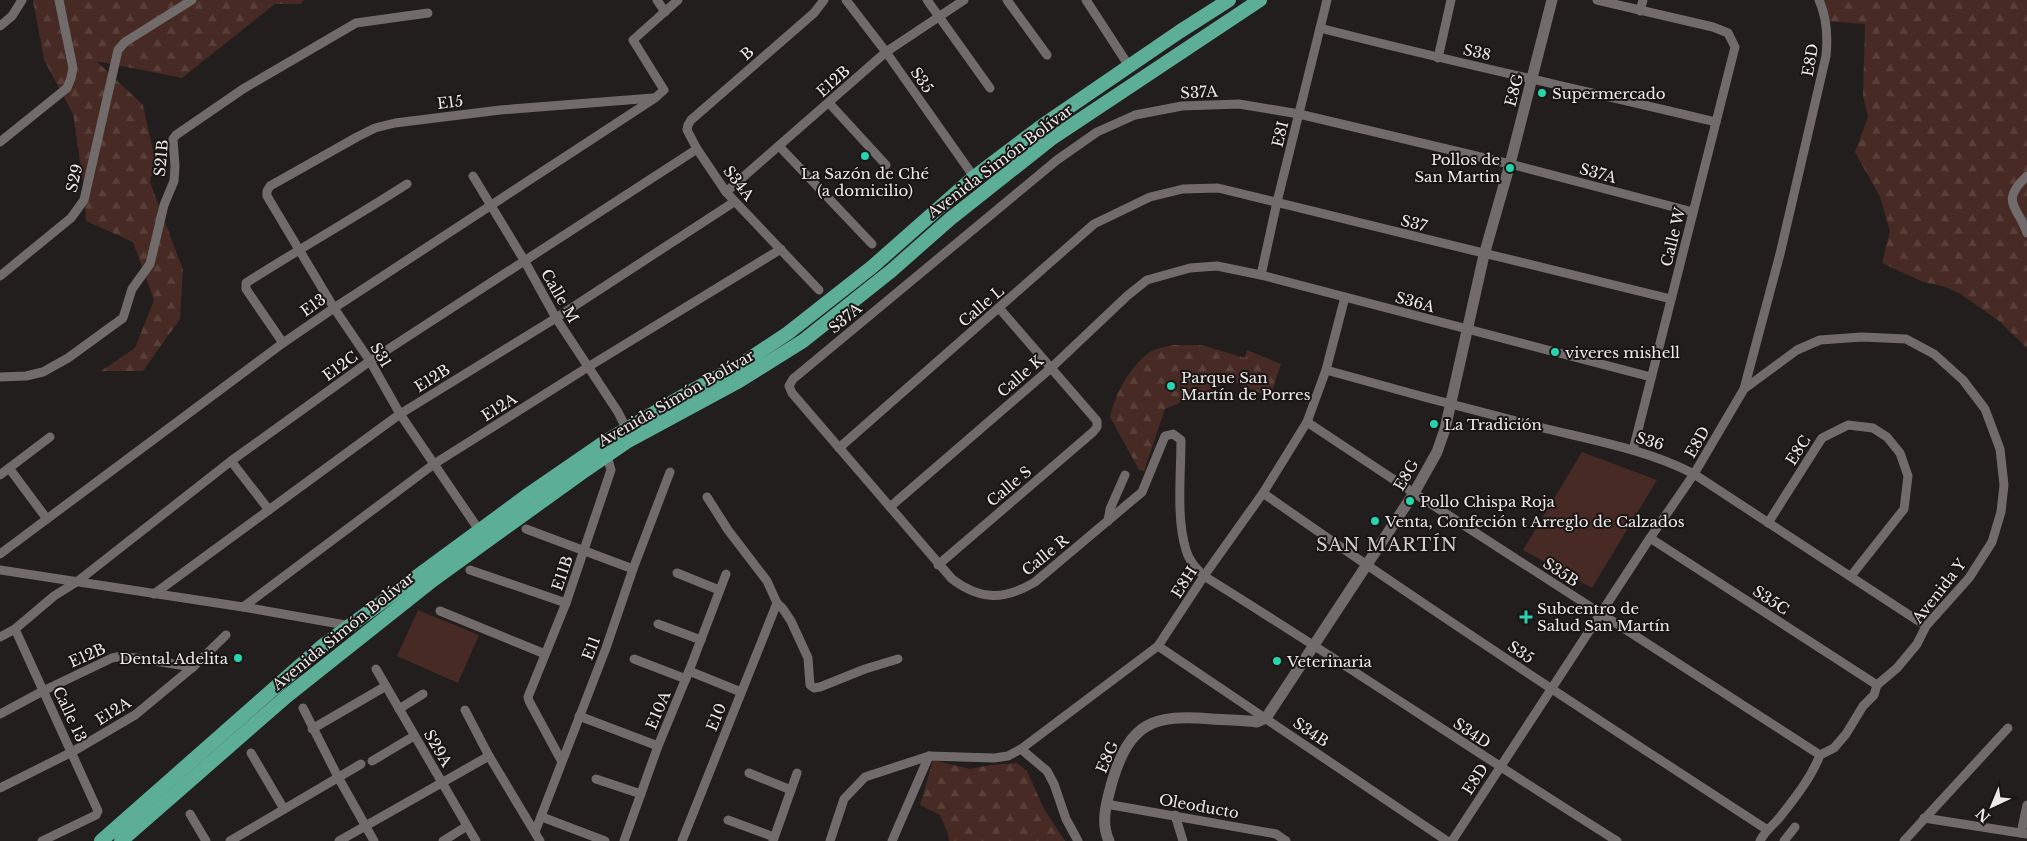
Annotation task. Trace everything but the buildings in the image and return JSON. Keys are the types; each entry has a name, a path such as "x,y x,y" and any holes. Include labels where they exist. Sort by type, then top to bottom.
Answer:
{"highway":[{"name":"Avenida Simón Bolívar","path":"117,835 314,654 351,626 479,530 626,428 743,363 788,333 872,267 974,177 1043,125 1230,0"},
{"name":"Avenida Simón Bolívar","path":"101,841 117,835 287,696 441,574 636,436 697,405 803,341 890,271 950,219 1051,139 1260,0"},
{"path":"92,841 117,835"}],"street":[{"path":"0,26 12,16 22,0"},
{"path":"0,142 67,88 72,68 59,0"},
{"name":"S29","path":"0,276 70,218 84,200 113,80 115,58 118,50 125,42 192,0"},
{"path":"657,0 665,12"},
{"path":"656,98 664,90 634,40 678,0"},
{"name":"B","path":"688,125 690,120 814,12 824,0"},
{"name":"S35","path":"846,0 886,52 974,177"},
{"path":"927,0 990,88"},
{"name":"E12B","path":"726,192 886,52 964,0"},
{"path":"1007,0 1047,55"},
{"path":"1086,0 1129,66"},
{"name":"E8I","path":"1261,275 1327,0"},
{"path":"1438,58 1451,0"},
{"name":"E8G","path":"1109,841 1105,824 1106,804 1118,764 1124,750 1133,737 1157,721 1180,716 1257,722 1266,718 1414,493 1437,452 1451,405 1466,329 1484,255 1533,78 1552,0"},
{"path":"1597,0 1640,11 1643,0"},
{"name":"E8D","path":"1452,841 1650,538 1694,474 1744,389 1780,254 1826,56 1828,41 1819,0"},
{"name":"Calle W","path":"1633,450 1735,47 1728,33 1713,27 1640,11"},
{"name":"S21B","path":"0,377 26,376 43,372 68,358 123,318 132,289 150,264 164,205 174,181 173,139 176,135 243,89 356,24 428,13"},
{"name":"S38","path":"1320,28 1438,58 1533,78 1716,122"},
{"name":"E15","path":"267,191 270,186 356,137 375,128 395,123 500,110 656,98"},
{"name":"E13","path":"0,554 283,343 656,98"},
{"path":"829,103 886,165"},
{"name":"S37A","path":"789,386 793,379 1057,160 1098,132 1135,115 1182,106 1239,104 1299,114 1510,164 1693,212"},
{"name":"S34A","path":"688,125 687,130 697,149 726,192 818,290"},
{"path":"779,146 872,244"},
{"name":"E12C","path":"15,629 54,596 78,581 231,461 370,361 697,149"},
{"name":"Calle M","path":"473,176 524,260 556,318 618,412 626,428"},
{"path":"2027,176 2018,184 2012,195 2013,208 2024,224 2027,233"},
{"path":"283,343 246,286 246,283 407,184"},
{"name":"S37","path":"1150,197 1183,189 1218,188 1671,300"},
{"name":"S31","path":"267,191 267,196 334,308 370,361 400,414 479,530"},
{"name":"Calle L","path":"839,448 1094,224 1150,197"},
{"name":"E12B","path":"154,594 400,414 556,318 734,202"},
{"name":"E12A","path":"243,607 434,464 781,249"},
{"name":"S36A","path":"1171,272 1190,268 1217,266 1261,275 1652,377"},
{"name":"Calle K","path":"890,507 1050,368 1127,296 1148,280 1171,272"},
{"name":"E8H","path":"830,841 844,799 864,777 929,756 994,758 1008,756 1021,749 1158,646 1204,576 1263,493 1307,422 1326,370 1345,297"},
{"path":"999,308 1050,368"},
{"name":"Avenida Y","path":"1744,389 1796,350 1820,340 1862,337 1906,339 1934,354 1963,380 1985,409 2000,448 2004,485 2001,512 1992,542 1968,578 1926,626 1917,644 1897,668 1877,685 1874,695 1863,706 1846,734 1834,748 1820,755"},
{"name":"Calle S","path":"938,564 1097,427 1097,421 1050,368"},
{"name":"S36","path":"1326,370 1451,405 1633,450 1671,462 1694,474 1926,626"},
{"name":"Calle R","path":"789,386 792,393 952,579 966,590 995,596 1018,592 1035,582 1142,492 1165,436 1173,434 1179,436 1181,440 1181,501 1186,550 1193,566 1204,576"},
{"name":"S35B","path":"1307,422 1600,614 1820,755"},
{"name":"E8C","path":"1768,523 1822,438 1848,425 1873,428 1887,437 1900,453 1908,476 1904,509 1851,576"},
{"path":"0,475 50,437"},
{"name":"E11B","path":"562,760 528,697 566,603 611,470 607,456"},
{"path":"231,461 269,510"},
{"path":"9,468 47,519"},
{"name":"E11","path":"535,832 606,648 633,569 670,472"},
{"path":"1108,521 1110,508 1125,475"},
{"name":"S35","path":"1263,493 1552,690 1766,829"},
{"path":"707,497 728,530 768,581 777,603 791,621 808,658 810,685 814,688 898,659"},
{"path":"526,529 584,549 633,569"},
{"name":"S35C","path":"1650,538 1877,685"},
{"path":"0,570 243,607 351,626"},
{"path":"470,570 566,603"},
{"path":"678,573 719,590"},
{"name":"E10A","path":"624,841 658,746 688,675 726,574"},
{"name":"S34D","path":"1204,576 1315,644 1500,767 1617,841"},
{"name":"E10","path":"682,841 777,603"},
{"path":"440,611 545,654"},
{"path":"658,624 701,640"},
{"path":"0,637 15,629"},
{"name":"Calle 13","path":"15,629 98,811 96,814 42,841"},
{"name":"E12A","path":"0,788 72,752 135,716 193,667 226,635"},
{"name":"S34B","path":"1158,646 1447,841"},
{"name":"E12B","path":"0,714 112,658 122,656 193,667"},
{"path":"634,659 741,692"},
{"name":"S29A","path":"376,669 476,841"},
{"path":"312,729 386,686"},
{"path":"399,709 423,694"},
{"path":"303,708 312,729 374,841"},
{"path":"465,710 489,756 540,841"},
{"path":"579,716 658,746"},
{"path":"1904,841 2008,728"},
{"path":"372,760 414,736"},
{"path":"1021,749 1047,771 1054,784 1066,819 1078,841"},
{"path":"251,753 284,809"},
{"path":"1760,841 1766,829 1778,820 1814,772 1820,755"},
{"path":"339,841 489,756"},
{"path":"892,841 929,756"},
{"path":"230,841 361,764"},
{"path":"728,820 774,839 797,773"},
{"path":"749,774 791,790"},
{"path":"596,779 641,794"},
{"name":"Oleoducto","path":"1106,804 1276,834 1286,841"},
{"path":"1924,818 2024,833 2027,805"},
{"path":"190,814 206,841"},
{"path":"1175,815 1183,841"},
{"path":"542,817 605,841"},
{"path":"443,841 468,826"},
{"path":"1784,841 1795,828"}],"green space":[{"path":"33,0 303,0 301,4 275,4 182,78 96,61 143,105 155,159 150,182 183,270 180,319 143,371 101,371 135,348 154,300 133,242 86,221 84,188 73,114 44,60"},
{"path":"1819,0 2027,0 2027,348 1999,321 1959,293 1942,286 1923,282 1882,263 1890,231 1880,197 1855,152 1868,117 1863,96 1865,24 1825,21"},
{"path":"1173,345 1201,345 1245,358 1247,350 1281,364 1270,397 1231,381 1165,409 1144,471 1139,470 1110,417 1112,408 1124,381 1136,365 1152,351"},
{"path":"1582,452 1657,480 1592,588 1523,550"},
{"path":"418,610 479,635 458,683 397,656"},
{"path":"933,760 970,769 1017,763 1027,771 1044,809 1065,841 949,841 940,815 920,805"}],"place":[{"name":"Supermercado","path":"1542,93"},
{"name":"La Sazón de Ché (a domicilio)","path":"865,156"},
{"name":"Pollos de San Martin","path":"1510,168"},
{"name":"viveres mishell","path":"1555,352"},
{"name":"Parque San Martín de Porres","path":"1171,386"},
{"name":"La Tradición","path":"1434,424"},
{"name":"Pollo Chispa Roja","path":"1410,501"},
{"name":"Venta, Confeción t Arreglo de Calzados","path":"1375,521"},
{"name":"Subcentro de Salud San Martín","path":"1526,617"},
{"name":"Dental Adelita","path":"238,658"},
{"name":"Veterinaria","path":"1277,661"}],"district":[{"name":"SAN MARTÍN","path":"1387,545"}]}
